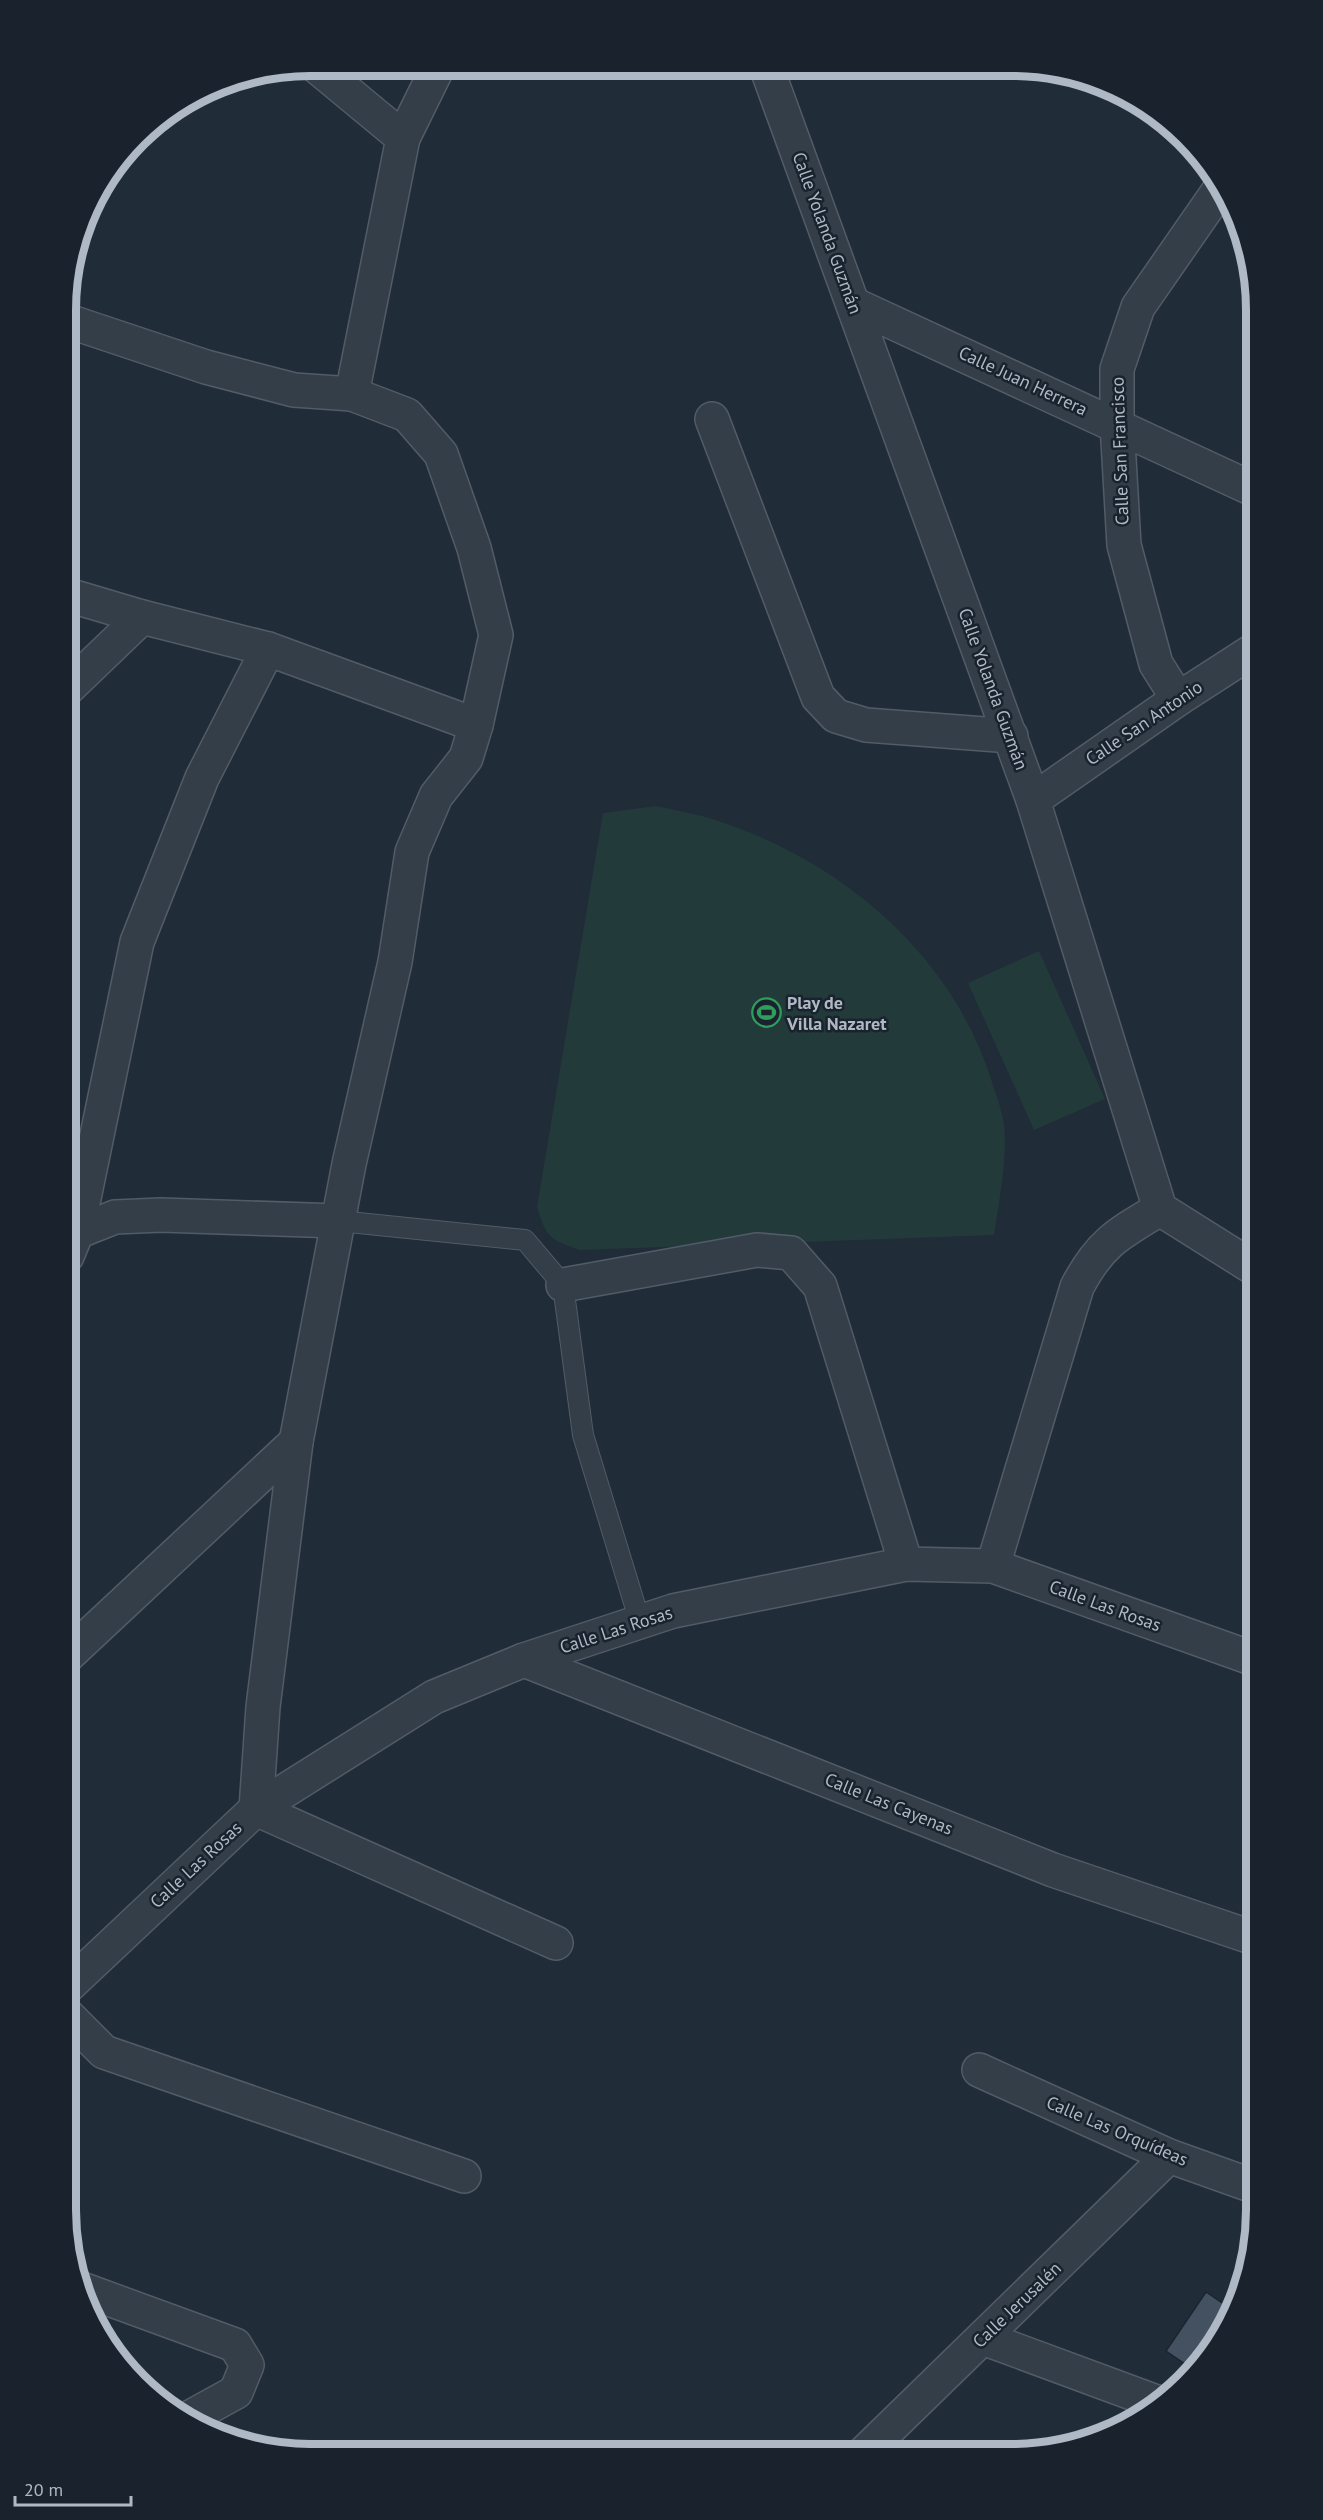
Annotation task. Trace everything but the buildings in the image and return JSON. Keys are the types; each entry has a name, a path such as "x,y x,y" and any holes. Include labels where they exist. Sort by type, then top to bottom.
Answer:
{"street":[{"path":"328,76 402,138"},
{"path":"352,394 402,138 433,76"},
{"name":"Calle Yolanda Guzmán","path":"770,76 1011,736 1160,1209"},
{"name":"Calle San Francisco","path":"1178,699 1156,664 1124,545 1117,424 1117,369 1138,308 1216,195"},
{"name":"Calle Juan Herrera","path":"853,304 1117,424 1246,486"},
{"path":"76,324 206,367 294,390 352,394 407,416 441,454 474,548 496,635 476,725 466,758 436,796 412,852 394,962 339,1221 296,1442 263,1707 256,1809 556,1943"},
{"path":"712,419 818,697 836,716 866,725 1011,736"},
{"path":"76,597 142,617 268,649 476,725"},
{"path":"76,680 142,617"},
{"path":"76,1225 137,942 202,778 268,649"},
{"name":"Calle San Antonio","path":"1033,800 1178,699 1246,655"},
{"path":"993,1566 1077,1287 1091,1260 1110,1239 1160,1209 1246,1263"},
{"path":"76,1241 115,1217 161,1215 339,1221"},
{"path":"563,1285 757,1250 791,1253 820,1286 906,1564"},
{"path":"76,1648 296,1442"},
{"name":"Calle Las Rosas","path":"76,1979 256,1809 434,1697 524,1660 673,1611 906,1564 993,1566 1246,1656"},
{"name":"Calle Las Cayenas","path":"524,1660 1053,1870 1246,1935"},
{"path":"76,2024 104,2052 464,2176"},
{"name":"Calle Las Orquídeas","path":"979,2070 1169,2156 1246,2183"},
{"name":"Calle Jerusalén","path":"873,2444 1169,2156"},
{"path":"92,2293 235,2345 247,2365 236,2392 197,2414"},
{"path":"983,2338 1149,2399"}],"lane":[{"path":"339,1221 525,1240 563,1285 583,1435 640,1622"}],"green space":[{"name":"Play de Villa Nazaret","path":"656,806 709,818 756,835 801,857 843,884 882,915 917,950 948,989 972,1032 991,1079 1003,1118 1004,1161 994,1235 580,1250 556,1240 547,1231 537,1207 603,813"},
{"path":"1039,951 1105,1099 1034,1130 968,983"}],"place":[{"name":"Play de Villa Nazaret","path":"766,1013"}]}
